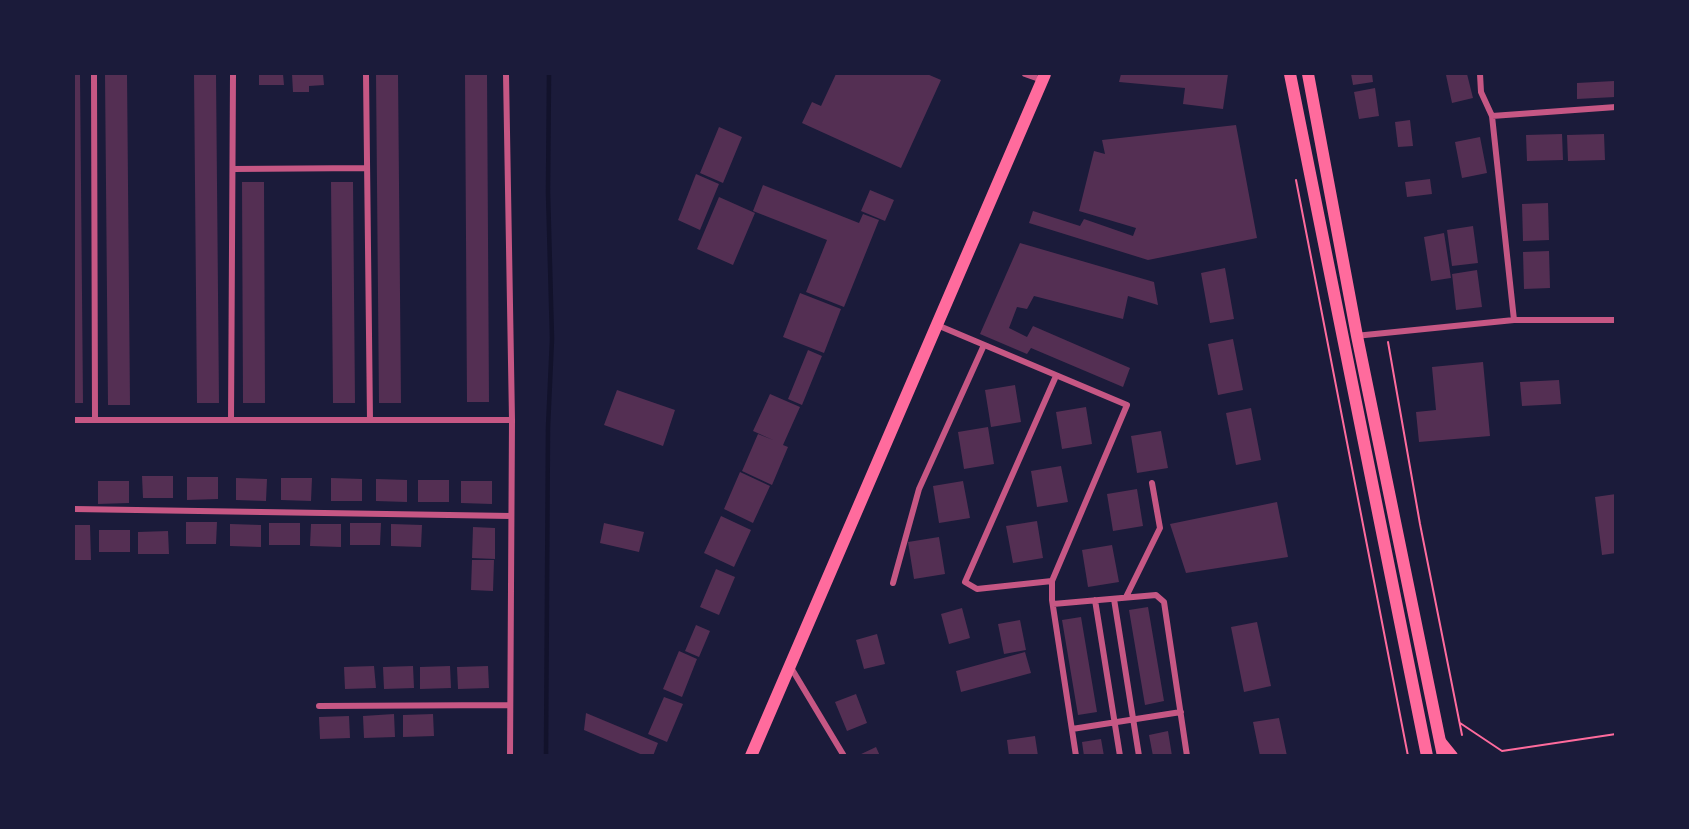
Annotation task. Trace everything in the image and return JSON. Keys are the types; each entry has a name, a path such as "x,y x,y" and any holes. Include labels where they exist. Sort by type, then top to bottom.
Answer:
{"highway":[{"path":"1290,74 1427,756"},
{"path":"1308,74 1357,336 1443,756"},
{"path":"751,756 1043,77"}],"main road":[{"path":"1439,739 1453,756"}],"street":[{"path":"94,74 95,420"},
{"path":"231,420 233,74"},
{"path":"366,74 370,420"},
{"path":"506,74 512,420 510,756"},
{"path":"1025,74 1043,77"},
{"path":"1480,74 1481,92 1492,116 1514,320"},
{"path":"1492,116 1616,107"},
{"path":"233,169 367,168"},
{"path":"1343,338 1514,320 1616,320"},
{"path":"936,325 1127,405 1052,581 1053,604 1076,756"},
{"path":"893,584 919,489 984,345"},
{"path":"1052,581 977,589 965,582 1056,376"},
{"path":"74,420 512,420"},
{"path":"1126,597 1160,528 1152,483"},
{"path":"74,509 512,516"},
{"path":"1053,604 1156,595 1164,602 1187,756"},
{"path":"1114,599 1139,756"},
{"path":"1095,600 1120,756"},
{"path":"790,665 844,756"},
{"path":"319,706 510,705"},
{"path":"1072,729 1181,712"}],"path":[{"path":"1295,174 1408,756"},
{"path":"1386,333 1420,524 1462,735"},
{"path":"1460,723 1502,751 1616,734"}],"building":[{"path":"74,74 80,74 83,403 74,403"},
{"path":"105,74 127,74 130,405 108,405"},
{"path":"194,74 216,74 219,403 197,403"},
{"path":"259,74 283,74 284,85 259,85"},
{"path":"292,74 323,74 324,85 309,86 309,92 293,92"},
{"path":"376,74 398,74 401,403 379,403"},
{"path":"465,74 487,74 489,402 467,402"},
{"path":"836,74 927,74 941,80 901,168 802,123 812,102 821,106"},
{"path":"1121,74 1228,74 1223,109 1183,104 1185,88 1119,82"},
{"path":"1351,74 1372,74 1373,82 1353,85"},
{"path":"1467,74 1473,98 1452,103 1446,75"},
{"path":"1614,81 1615,97 1577,99 1577,83"},
{"path":"1375,88 1379,116 1359,119 1354,92"},
{"path":"1410,120 1413,146 1398,147 1395,122"},
{"path":"1236,125 1257,238 1148,260 1029,223 1033,211 1080,226 1084,219 1133,236 1136,228 1079,211 1094,151 1105,154 1102,140"},
{"path":"719,127 742,137 723,183 700,173"},
{"path":"1562,134 1563,160 1527,161 1526,135"},
{"path":"1604,134 1605,160 1568,161 1567,135"},
{"path":"1480,137 1487,173 1462,178 1455,142"},
{"path":"696,174 719,184 700,230 678,220"},
{"path":"1430,179 1432,194 1407,197 1405,182"},
{"path":"242,182 264,182 265,403 243,403"},
{"path":"331,182 353,182 355,403 333,403"},
{"path":"763,185 859,223 863,214 879,220 844,307 806,292 827,240 753,211"},
{"path":"870,190 894,200 885,221 861,211"},
{"path":"719,197 755,213 733,265 697,249"},
{"path":"1548,203 1549,240 1523,241 1522,204"},
{"path":"1473,226 1478,263 1452,266 1447,230"},
{"path":"1444,233 1451,278 1431,281 1424,237"},
{"path":"1020,243 1154,282 1158,305 1128,296 1123,319 1034,296 1027,309 1017,307 1009,328 1027,337 1033,326 1130,368 1123,387 1031,348 1027,354 980,334"},
{"path":"1549,251 1550,288 1524,289 1523,252"},
{"path":"1225,268 1234,319 1210,323 1201,273"},
{"path":"1477,270 1482,307 1456,310 1452,274"},
{"path":"800,293 841,309 824,353 783,337"},
{"path":"1233,339 1243,390 1218,395 1208,344"},
{"path":"808,350 822,356 802,405 788,399"},
{"path":"1483,362 1490,436 1419,442 1416,412 1436,410 1432,367"},
{"path":"1559,380 1561,404 1522,406 1520,382"},
{"path":"1015,385 1021,422 991,427 985,390"},
{"path":"617,390 675,410 663,446 604,425"},
{"path":"770,394 800,407 783,445 788,447 772,485 742,471 758,434 773,440 753,431"},
{"path":"1086,407 1092,444 1062,449 1056,412"},
{"path":"1251,408 1261,460 1236,465 1226,413"},
{"path":"988,427 994,464 964,469 958,432"},
{"path":"1161,431 1168,468 1137,473 1131,436"},
{"path":"1061,466 1068,502 1037,507 1031,471"},
{"path":"740,472 770,486 753,523 724,509"},
{"path":"142,476 173,476 173,498 143,498"},
{"path":"187,477 218,477 218,499 187,500"},
{"path":"236,478 267,479 266,501 236,500"},
{"path":"281,478 312,478 311,501 281,500"},
{"path":"331,478 362,479 362,501 331,501"},
{"path":"376,479 407,480 407,502 376,501"},
{"path":"418,480 449,480 449,502 418,502"},
{"path":"98,481 129,481 129,503 98,504"},
{"path":"461,481 492,481 492,504 461,503"},
{"path":"963,481 970,518 939,523 933,486"},
{"path":"1137,489 1143,526 1113,531 1107,494"},
{"path":"1616,494 1616,553 1602,555 1595,497"},
{"path":"1277,502 1288,557 1186,573 1170,524"},
{"path":"721,516 751,530 734,567 704,553"},
{"path":"1037,521 1043,558 1013,563 1006,526"},
{"path":"186,522 217,522 216,544 186,544"},
{"path":"269,523 300,523 300,545 269,545"},
{"path":"350,523 381,523 380,545 350,545"},
{"path":"604,523 644,532 639,552 600,543"},
{"path":"230,524 261,525 261,547 230,546"},
{"path":"311,524 341,524 341,547 310,546"},
{"path":"391,524 422,525 421,547 391,546"},
{"path":"74,525 90,525 91,560 74,560"},
{"path":"473,527 495,528 495,559 472,558"},
{"path":"99,530 130,530 130,552 99,552"},
{"path":"168,531 169,554 138,554 138,532"},
{"path":"939,537 945,574 914,579 908,542"},
{"path":"1112,545 1119,582 1088,587 1082,550"},
{"path":"472,560 494,560 493,591 471,590"},
{"path":"716,569 735,577 719,615 700,607"},
{"path":"1148,607 1164,701 1145,705 1129,610"},
{"path":"962,608 970,638 949,644 941,614"},
{"path":"1081,617 1097,712 1078,715 1062,620"},
{"path":"1020,620 1026,650 1004,654 998,624"},
{"path":"1257,622 1271,686 1244,692 1231,627"},
{"path":"696,625 710,631 699,657 685,651"},
{"path":"877,634 885,664 864,669 856,640"},
{"path":"679,651 697,659 682,697 663,689"},
{"path":"1025,652 1031,673 961,692 956,671"},
{"path":"374,666 376,688 345,689 344,667"},
{"path":"413,666 414,688 384,689 383,667"},
{"path":"450,666 451,688 420,689 420,667"},
{"path":"488,666 489,688 458,689 457,667"},
{"path":"856,694 867,723 847,731 835,702"},
{"path":"664,697 683,704 667,742 648,734"},
{"path":"586,713 658,743 653,756 645,756 584,730"},
{"path":"394,714 395,737 364,738 363,716"},
{"path":"433,714 434,736 403,737 403,715"},
{"path":"349,716 350,738 320,739 319,717"},
{"path":"1279,718 1287,756 1260,756 1253,722"},
{"path":"1168,731 1172,756 1153,756 1149,735"},
{"path":"1035,736 1038,756 1009,756 1007,740"},
{"path":"1101,739 1104,756 1084,756 1082,742"},
{"path":"876,747 880,756 857,756"}],"waterway":[{"path":"546,756 548,427 552,339 548,192 549,74"}]}
